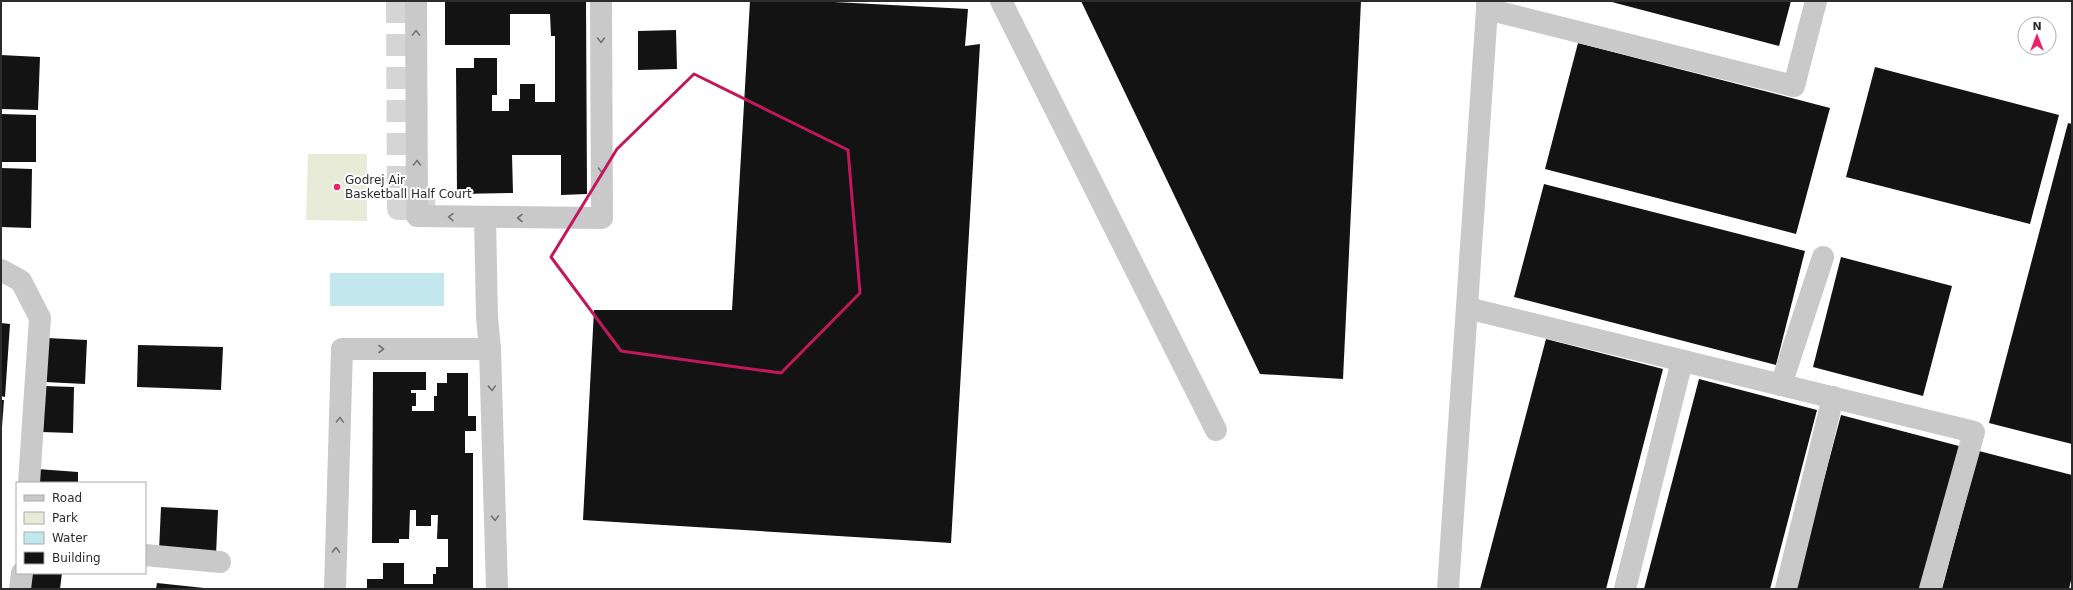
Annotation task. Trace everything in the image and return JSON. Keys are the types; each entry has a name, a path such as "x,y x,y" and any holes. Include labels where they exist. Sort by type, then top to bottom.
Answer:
{"street":[{"path":"416,1 417,216 602,218 601,1"},
{"path":"1001,1 1216,430"},
{"path":"1448,589 1487,5 1794,86 1816,1"},
{"path":"485,217 487,317 490,349 497,589"},
{"path":"1781,385 1823,257"},
{"path":"1,270 21,281 40,318 29,482"},
{"path":"1467,308 1974,432 1930,589"},
{"path":"335,589 342,349 490,349"},
{"path":"1625,589 1682,360"},
{"path":"1786,589 1833,397"},
{"path":"146,555 220,562"},
{"path":"20,589 22,574"}],"highlighted area":[{"path":"694,74 848,150 860,293 781,373 621,351 551,257 617,149"}],"green space":[{"name":"Godrej Air Basketball Half Court","path":"308,154 367,154 367,221 306,220"}],"water":[{"path":"330,273 444,273 444,306 330,306"}],"building":[{"path":"445,1 586,1 587,194 561,195 561,155 512,155 513,193 457,194 456,68 474,68 474,58 497,58 497,95 492,95 492,111 509,111 509,99 520,99 520,84 535,84 535,102 555,102 555,36 551,36 550,14 510,14 510,45 445,45"},
{"path":"750,1 815,1 968,9 965,46 980,44 951,543 583,520 594,310 732,310"},
{"path":"1081,1 1361,1 1343,379 1260,374"},
{"path":"1608,1 1791,1 1779,46"},
{"path":"676,30 677,69 638,70 638,31"},
{"path":"1578,43 1830,108 1796,234 1545,169"},
{"path":"1,55 40,57 38,110 1,109"},
{"path":"1875,67 2059,115 2030,224 1846,177"},
{"path":"1,114 36,115 36,162 1,162"},
{"path":"2068,123 2072,124 2072,444 1989,423"},
{"path":"1,168 32,169 31,228 1,227"},
{"path":"1544,184 1805,251 1776,365 1514,297"},
{"path":"1841,257 1952,286 1923,396 1813,367"},
{"path":"1,323 10,324 5,397 1,396"},
{"path":"47,338 87,340 85,384 45,382"},
{"path":"1546,339 1663,369 1606,589 1480,589"},
{"path":"138,345 223,347 221,390 137,387"},
{"path":"373,372 426,372 426,390 411,390 411,393 416,393 416,406 412,406 412,411 434,411 434,396 437,396 437,383 447,383 447,373 468,373 468,416 476,416 476,431 465,431 465,453 473,453 473,589 367,589 367,579 383,579 383,563 404,563 404,584 433,584 433,574 436,574 436,567 448,567 448,539 437,539 438,515 431,515 431,526 416,526 416,510 410,510 409,539 399,539 399,543 372,543"},
{"path":"1699,379 1817,410 1770,589 1644,589"},
{"path":"44,386 74,387 73,433 41,432"},
{"path":"1,400 4,400 2,427 1,427"},
{"path":"1841,415 1959,446 1922,589 1795,589"},
{"path":"1979,451 2072,475 2072,576 2069,589 1942,589"},
{"path":"37,469 78,472 78,482 36,482"},
{"path":"161,507 218,510 216,555 159,551"},
{"path":"28,574 62,574 60,589 26,589"},
{"path":"157,583 204,588 204,589 156,589"}],"tunnel":[{"path":"397,1 398,209 435,210"}],"place":[{"name":"Godrej Air Basketball Half Court","path":"337,187"}]}
